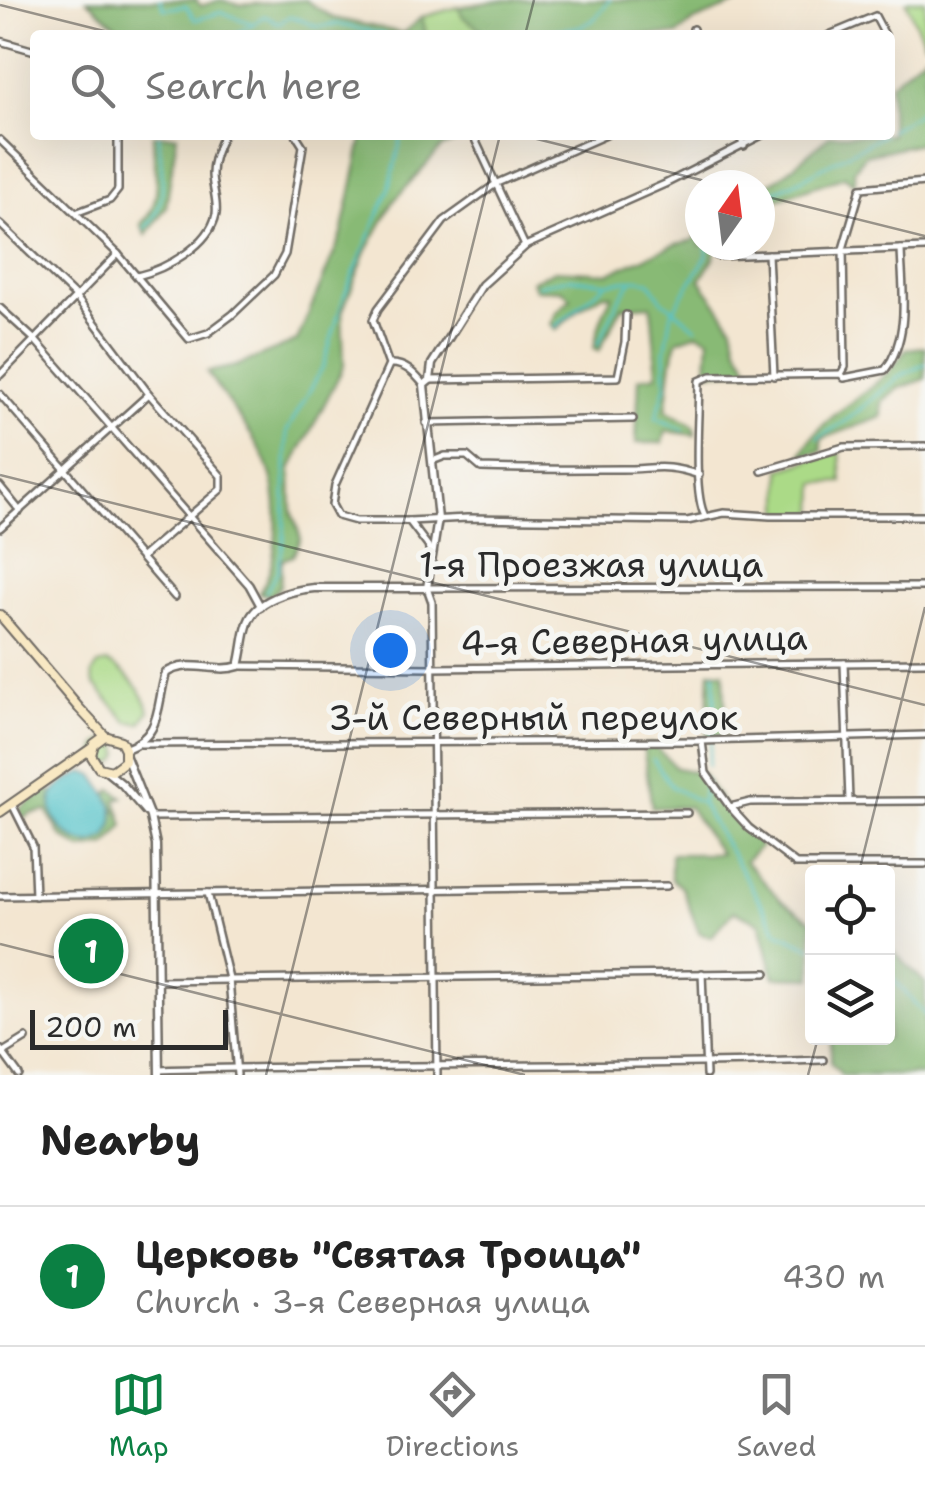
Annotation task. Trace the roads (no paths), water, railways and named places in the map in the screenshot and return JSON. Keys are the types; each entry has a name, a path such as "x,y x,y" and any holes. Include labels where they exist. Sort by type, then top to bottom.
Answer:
{"main road":[{"path":"0,615 79,708 126,752 122,765 106,771 93,762 72,760"},
{"path":"79,708 93,746 93,762"},
{"path":"0,812 106,736"}],"street":[{"path":"841,30 875,16 882,30"},
{"path":"0,41 30,50"},
{"path":"0,140 118,254 189,339 208,333 232,316 274,275 285,254 304,146 300,140"},
{"path":"77,212 110,200 118,190 118,140"},
{"path":"137,276 174,261 209,232 217,212 214,157 221,140"},
{"path":"476,140 525,246"},
{"path":"595,140 497,183 444,221 378,309 374,320 389,364 335,485 332,505 338,516 356,521 687,521 724,513 925,516"},
{"path":"741,140 744,146"},
{"path":"437,1075 432,602 427,588 438,519 426,424 427,382 432,364 482,285 525,246 754,140"},
{"path":"842,374 843,249 861,188 925,182"},
{"path":"0,224 76,296 148,394 221,476 221,489 143,556"},
{"path":"775,254 925,248"},
{"path":"706,517 701,510 698,382 711,376 842,374 844,378 885,370 902,338 901,249"},
{"path":"0,375 118,254"},
{"path":"768,260 774,376"},
{"path":"0,308 35,340 250,585 261,607 249,620 239,666"},
{"path":"389,364 398,364 427,382 618,378 626,342 626,315"},
{"path":"0,394 143,556 174,597"},
{"path":"0,528 148,394"},
{"path":"426,424 633,419"},
{"path":"762,472 844,447 925,446"},
{"path":"432,461 445,456 468,456 481,468 520,469 634,469 663,465 699,475"},
{"path":"0,486 20,510"},
{"path":"409,521 432,557"},
{"name":"1-я Проезжая улица","path":"261,607 295,590 925,587"},
{"name":"4-я Северная улица","path":"140,744 156,718 166,673 186,666 432,668 925,662"},
{"path":"844,663 848,800"},
{"name":"3-й Северный переулок","path":"140,744 702,741 925,735"},
{"path":"702,741 706,773 730,806 749,828 796,864 925,864"},
{"path":"140,744 126,752 156,845 159,1073 437,1064 823,1060"},
{"path":"106,771 150,817 687,813"},
{"path":"730,806 750,802 925,801"},
{"path":"12,804 33,846 35,896"},
{"path":"0,896 667,886"},
{"path":"208,893 230,979 236,1071"},
{"path":"157,981 766,973"},
{"path":"702,974 706,1075"},
{"path":"18,1075 0,1052 26,1038"}],"water":[{"path":"83,772 94,775 113,811 107,837 92,843 66,833 51,808 55,791"}],"waterway":[{"path":"160,0 164,9 186,6 195,20 222,12 253,24 264,16 279,23 290,16 318,27 337,24 364,30"},
{"path":"557,30 587,24 610,0"},
{"path":"243,30 253,24"},
{"path":"895,127 925,105"},
{"path":"145,228 162,196 159,140"},
{"path":"266,592 278,570 284,538 287,431 323,367 344,296 389,190 401,140"},
{"path":"775,191 874,140"},
{"path":"684,430 656,418 666,385 665,352 672,312 704,260"},
{"path":"538,285 569,278 607,283 630,280"},
{"path":"598,345 633,279 649,281 661,299 697,328"},
{"path":"555,327 607,283"},
{"path":"818,438 846,421 900,376 925,364"},
{"path":"708,766 715,714 715,673"},
{"path":"653,759 672,787 701,803 778,932 805,945"},
{"path":"702,801 706,779"},
{"path":"895,981 925,1015"}],"place":[{"name":"Церковь \"Святая Троица\"","path":"91,951"}]}
